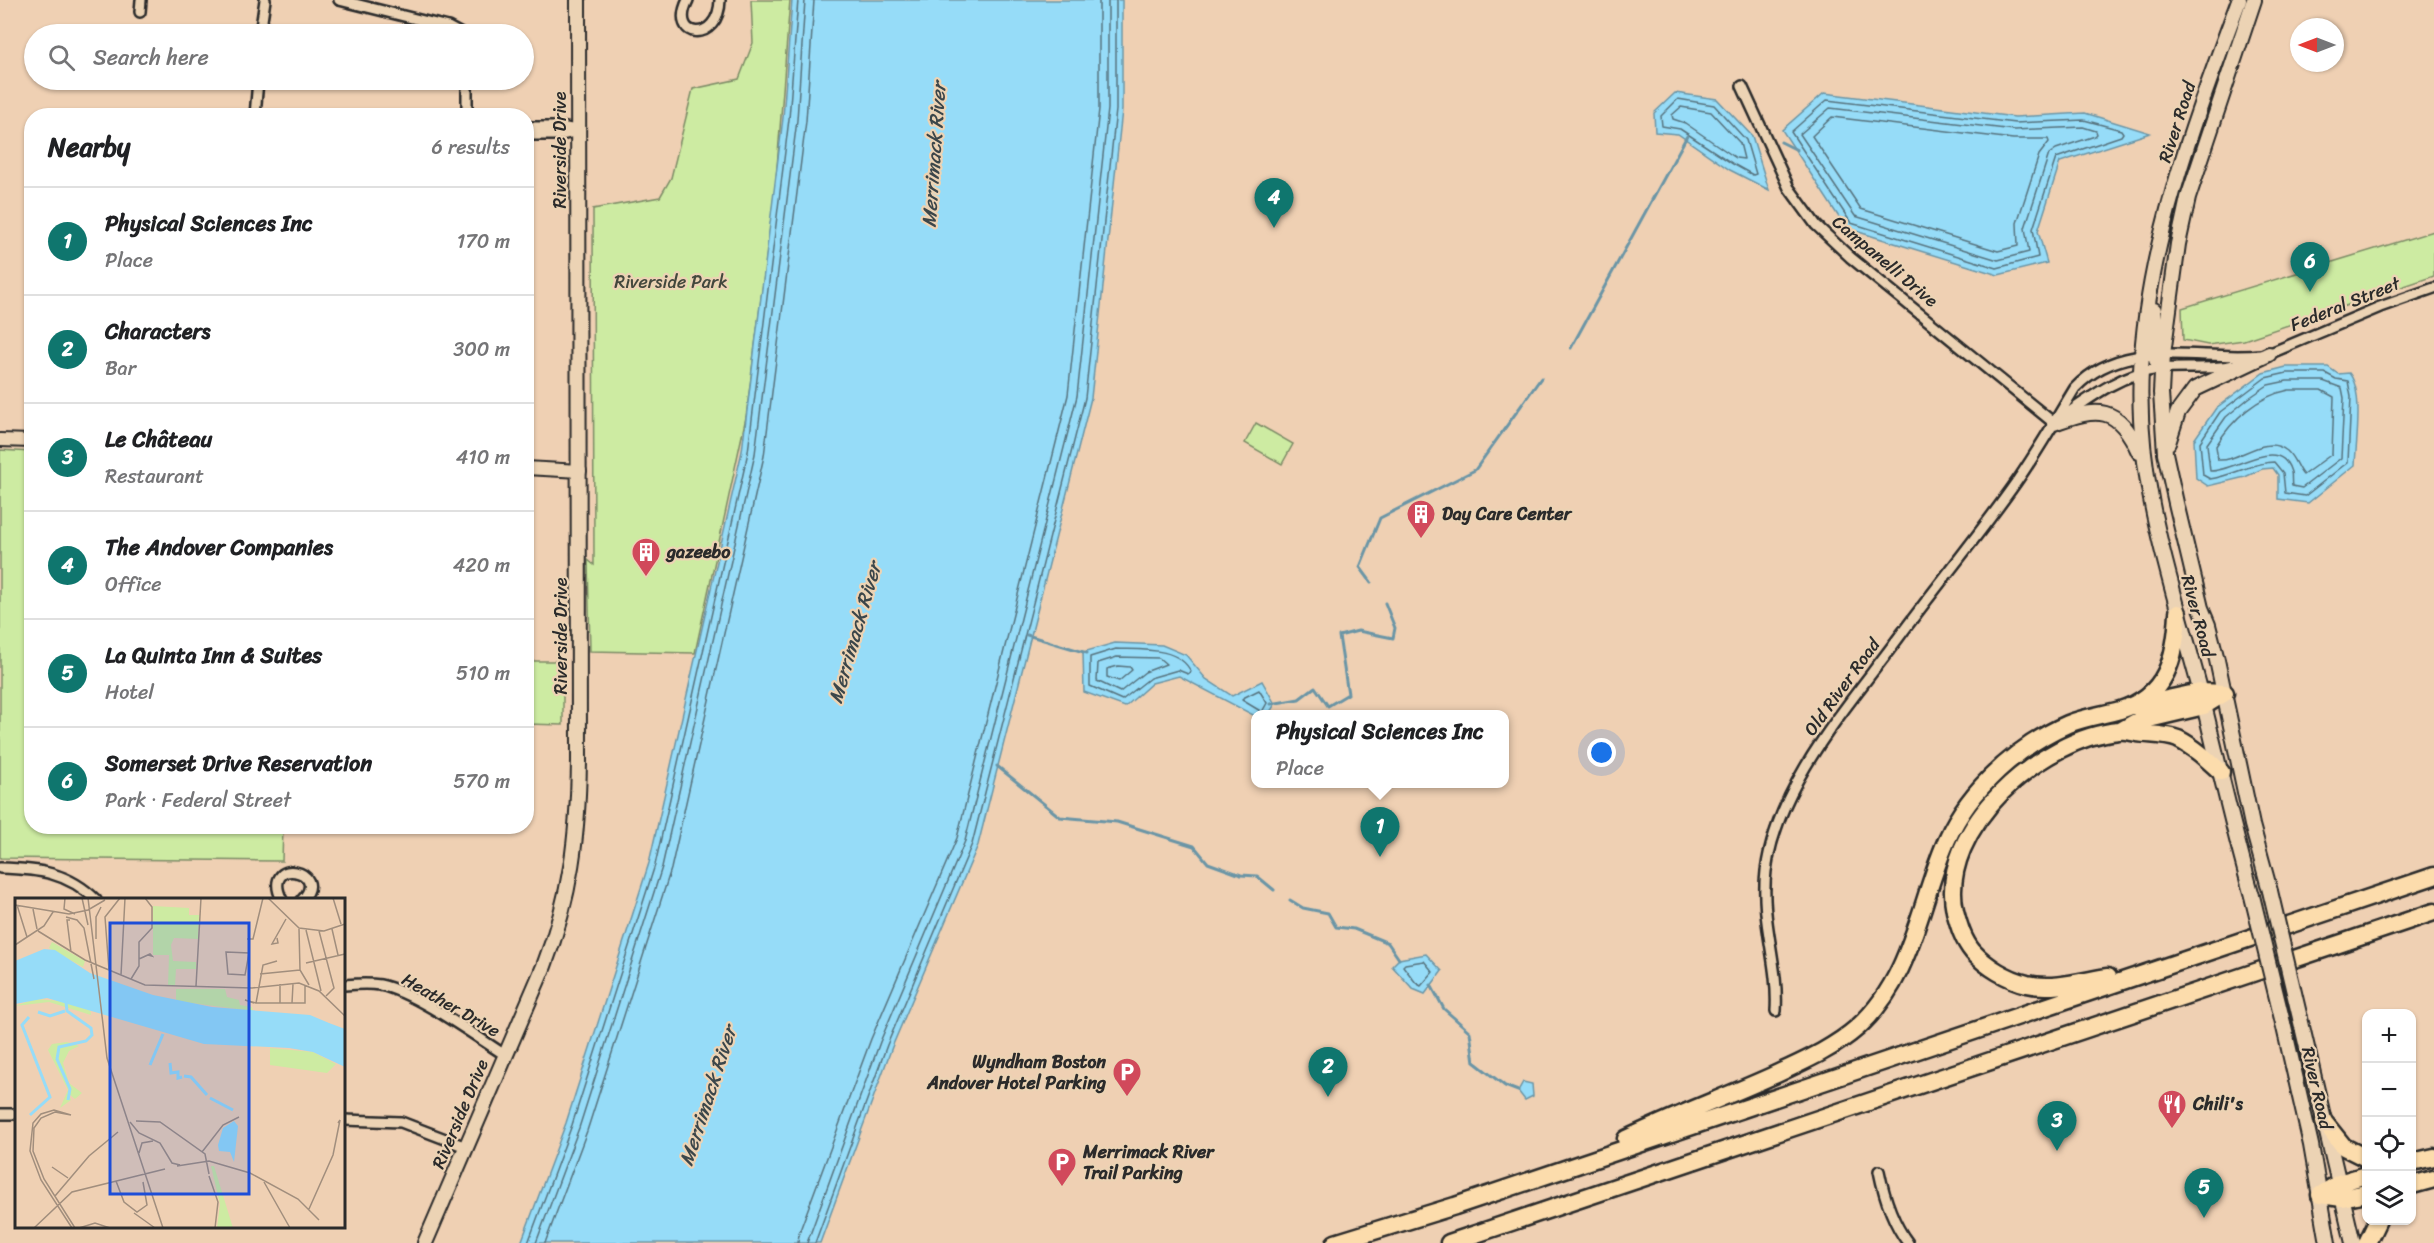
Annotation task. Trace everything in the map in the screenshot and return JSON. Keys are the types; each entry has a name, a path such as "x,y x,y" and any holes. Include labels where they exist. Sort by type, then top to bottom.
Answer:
{"highway":[{"path":"2122,709 2143,698 2165,676 2175,651 2178,613"},
{"path":"2156,969 2048,986 2028,984 2009,978 1985,963 1966,943 1958,925 1953,902 1956,865 1977,822 2014,781 2034,764 2068,744 2122,730 2136,722 2225,693"},
{"path":"1552,1173 1665,1120 1791,1067 1840,1041 1860,1025 1879,1002 1903,964 1943,849 1957,821 1974,795 2001,768 2042,736 2069,724 2122,709 2202,699"},
{"path":"2122,730 2177,739 2208,760 2221,772"},
{"path":"1335,1243 1552,1173 2434,876"},
{"path":"1449,1243 2434,912"},
{"path":"2332,946 2434,924"},
{"path":"2324,1122 2344,1147 2362,1156"},
{"path":"2416,1161 2434,1157"},
{"path":"2341,1191 2362,1178"},
{"path":"2320,1195 2341,1191 2362,1193"},
{"path":"2367,1243 2376,1225"}],"main road":[{"name":"Riverside Drive","path":"425,1243 557,933 574,860 579,771 578,0"},
{"name":"River Road","path":"2239,0 2186,149 2157,258 2146,312 2153,354 2161,369 2165,453 2201,608 2208,625 2225,693 2252,825 2270,891 2353,1243"},
{"name":"River Road","path":"2254,0 2188,198 2153,354 2140,372 2144,462 2158,537 2221,772 2283,1023 2311,1145 2328,1243"},
{"path":"2165,453 2178,411 2195,389 2269,354"},
{"path":"2054,423 2092,412 2107,414 2121,421 2128,430 2144,462"}],"street":[{"path":"140,12 141,0"},
{"path":"261,24 265,0"},
{"path":"339,0 436,24"},
{"path":"688,0 683,11 683,21 689,29 698,32 705,31 712,25 719,12 720,0"},
{"name":"Campanelli Drive","path":"1742,86 1789,188 1816,225 1848,255 2054,423"},
{"path":"256,108 257,90"},
{"path":"467,90 467,108"},
{"path":"534,127 561,127 578,131"},
{"path":"534,135 561,135 578,131"},
{"name":"Federal Street","path":"2140,372 2161,369 2220,368 2269,354 2371,311 2434,288"},
{"name":"Federal Street","path":"2153,354 2237,356 2269,354"},
{"name":"Old River Road","path":"1776,1011 1777,992 1765,923 1766,870 1772,844 1790,795 1837,720 2017,481 2075,388 2086,377 2116,362 2153,354"},
{"name":"Old River Road","path":"2054,423 2095,394 2140,372"},
{"path":"0,440 24,441"},
{"path":"534,468 580,471"},
{"path":"0,868 28,868 55,873 75,882 94,898"},
{"path":"281,898 277,889 279,878 287,872 294,871 304,875 309,884 303,898"},
{"name":"Heather Drive","path":"345,985 368,984 394,989 505,1055"},
{"path":"345,1120 401,1122 466,1148"},
{"path":"1879,1171 1893,1218 1908,1243"}],"green space":[{"name":"Riverside Park","path":"751,0 790,0 776,180 746,417 695,653 590,651 588,560 594,565 593,209 660,197 671,178 693,89 739,79 753,43"},
{"path":"2434,231 2434,276 2244,340 2208,345 2183,340 2182,308"},
{"path":"1256,423 1293,444 1282,464 1245,443"},
{"path":"0,450 24,452 24,834 283,834 282,861 0,858"},
{"path":"534,661 563,661 563,725 534,724"}],"water":[{"name":"Merrimack River","path":"792,0 1122,0 1122,110 1091,398 978,845 892,1047 820,1243 521,1243 566,1123 649,863 742,451 783,118"},
{"path":"1675,93 1717,99 1752,136 1769,190 1730,170 1678,134 1655,132 1654,113"},
{"path":"1824,93 2015,117 2085,113 2150,133 2060,162 2038,231 2047,263 1998,275 1846,228 1782,130"},
{"path":"2286,367 2328,367 2338,374 2349,373 2354,381 2358,404 2355,465 2308,503 2278,499 2278,475 2273,468 2262,469 2245,477 2208,486 2196,478 2194,440 2216,408 2263,373"},
{"path":"1115,643 1162,645 1186,655 1206,679 1232,696 1262,681 1275,704 1271,710 1251,710 1251,714 1179,676 1152,683 1125,707 1084,692 1083,652"},
{"path":"1426,954 1442,971 1425,994 1413,989 1392,966 1399,959"},
{"path":"1523,1082 1532,1084 1533,1096 1525,1100 1518,1091"}],"waterway":[{"path":"1571,348 1687,136"},
{"path":"1781,142 1797,150"},
{"path":"1371,582 1360,567 1380,518 1475,470 1541,378"},
{"path":"1271,704 1299,699 1315,687 1328,706 1348,694 1339,636 1358,631 1393,638 1395,628 1385,603"},
{"path":"1027,635 1087,653"},
{"path":"997,766 1060,817 1117,822 1194,846 1208,863 1241,875 1257,876 1274,890"},
{"path":"1290,900 1303,908 1328,913 1336,927 1354,929 1388,943 1399,959"},
{"path":"1431,985 1444,1009 1470,1032 1474,1062 1505,1086 1518,1091"}],"place":[{"name":"The Andover Companies","path":"1274,228"},
{"name":"Somerset Drive Reservation","path":"2310,292"},
{"name":"Day Care Center","path":"1421,540"},
{"name":"gazeebo","path":"646,578"},
{"name":"Physical Sciences Inc","path":"1380,857"},
{"name":"Characters","path":"1328,1097"},
{"name":"Wyndham Boston Andover Hotel Parking","path":"1127,1098"},
{"name":"Chili's","path":"2172,1130"},
{"name":"Le Château","path":"2057,1151"},
{"name":"Merrimack River Trail Parking","path":"1062,1188"},
{"name":"La Quinta Inn & Suites","path":"2204,1218"}]}
